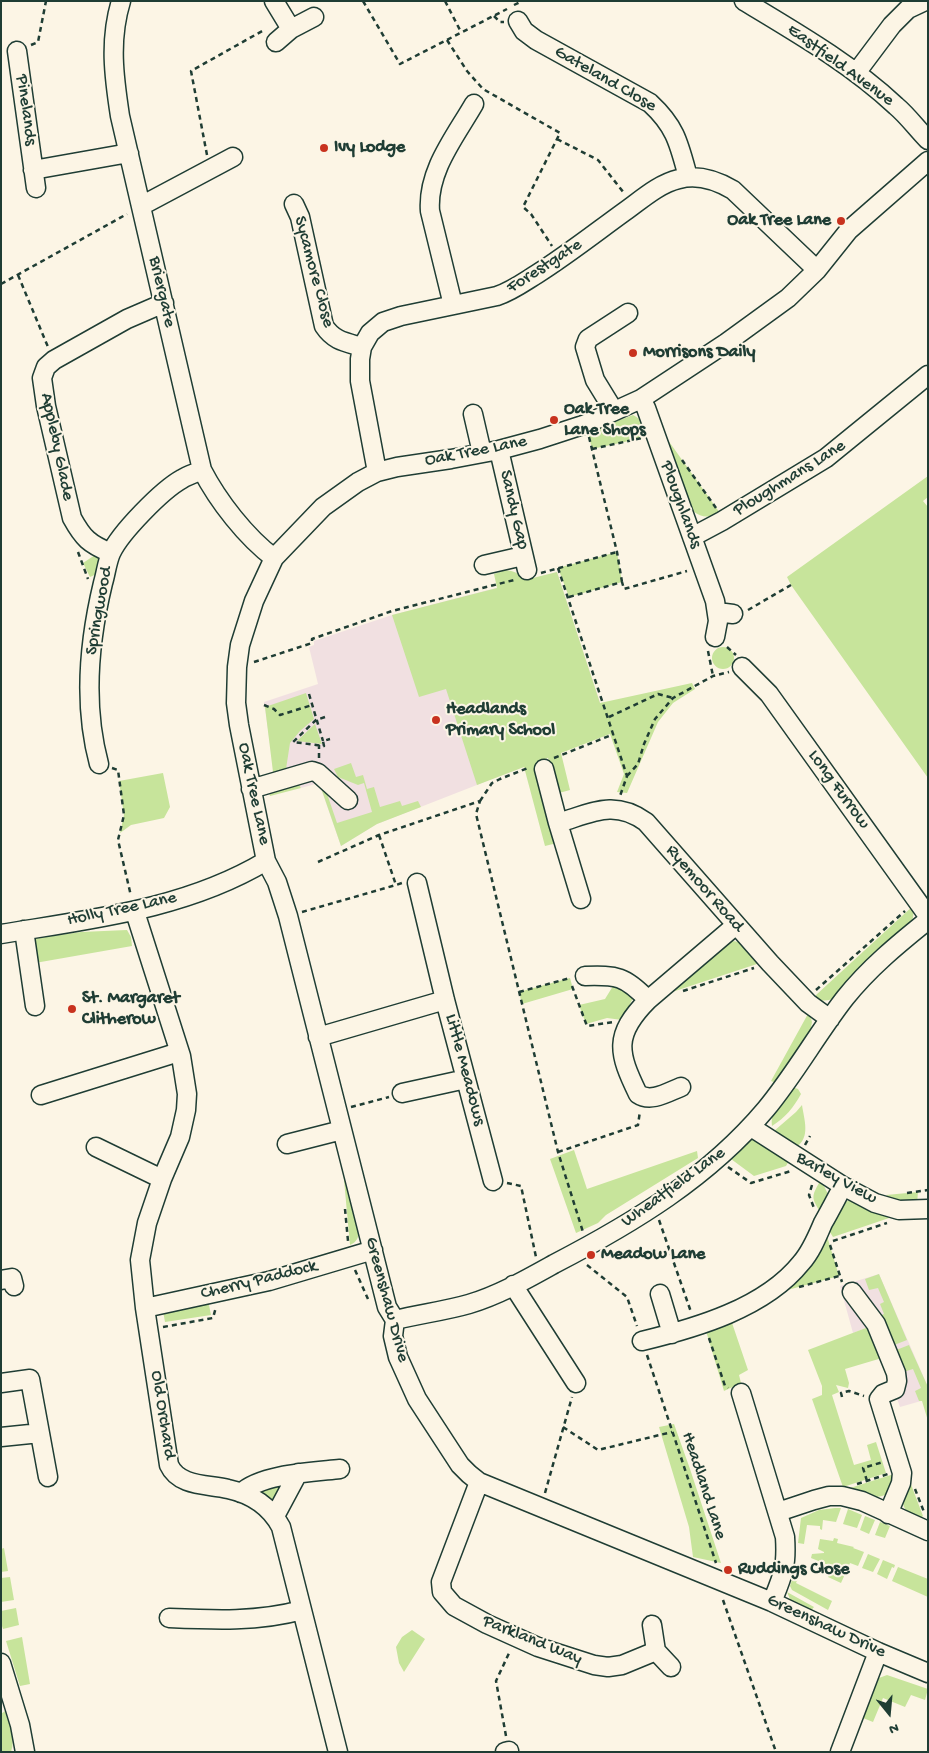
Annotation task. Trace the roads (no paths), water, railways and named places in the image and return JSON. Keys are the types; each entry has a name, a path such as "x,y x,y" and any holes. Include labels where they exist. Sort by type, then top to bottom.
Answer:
{"street":[{"name":"Briergate","path":"121,1 115,24 114,81 202,470 221,500 237,520 259,546 274,558"},
{"path":"274,1 288,24"},
{"name":"Eastfield Avenue","path":"744,1 812,42 856,73 899,108 928,140"},
{"path":"856,73 892,25 908,9 925,1"},
{"path":"276,42 288,24 314,17"},
{"name":"Gateland Close","path":"518,21 524,31 536,40 650,103 657,109 674,132 688,177"},
{"name":"Pinelands","path":"17,51 36,188"},
{"path":"453,305 430,211 429,198 431,184 438,166 474,104"},
{"name":"Pinelands","path":"33,170 129,153"},
{"path":"141,206 233,157"},
{"name":"Oak Tree Lane","path":"266,861 236,703 240,645 254,601 274,558 323,507 352,485 377,472 499,450 540,439 586,424 641,399 726,343 788,298 817,270 849,230 928,161"},
{"name":"Forestgate","path":"362,347 370,333 383,322 401,316 508,292 561,259 656,189 676,179 688,177 706,178 720,182 733,190 817,270"},
{"name":"Sycamore Close","path":"294,204 300,217 324,326 330,335 341,341 362,347"},
{"name":"Appleby Glade","path":"111,553 88,541 81,534 72,518 46,406 42,378 46,367 54,360 127,319 164,304"},
{"path":"614,411 595,380 585,347 588,340 628,313"},
{"path":"362,347 360,381 377,472"},
{"name":"Ploughmans Lane","path":"692,537 826,458 928,374"},
{"name":"Ploughlands","path":"641,399 715,601 725,613 715,638"},
{"path":"473,414 482,453"},
{"name":"Sandy Gap","path":"484,565 527,569 499,450"},
{"name":"Springwood","path":"99,764 91,722 91,654 98,605 111,553 135,522 165,492 182,479 202,470"},
{"name":"Long Furrow","path":"742,668 770,694 928,918"},
{"path":"544,769 581,899"},
{"path":"251,789 312,771 318,773 348,800"},
{"name":"Ryemoor Road","path":"558,823 606,809 616,808 635,814 646,822 770,963 811,1005 830,1019"},
{"name":"Holly Tree Lane","path":"1,934 135,912 192,895 250,871 266,861"},
{"name":"Greenshaw Drive","path":"266,861 277,882 288,916 387,1307 395,1320 393,1336 398,1357 417,1399 460,1465 468,1474 480,1482 772,1602 878,1652 928,1673"},
{"name":"Little Meadows","path":"423,890 445,1000 466,1079 487,1139 493,1181"},
{"name":"Old Orchard","path":"135,912 179,1052 185,1075 187,1094 186,1110 180,1137 162,1179 147,1223 140,1260 148,1330 169,1465 173,1473 179,1478 197,1484 241,1493 261,1503 276,1516"},
{"name":"Wheatfield Lane","path":"395,1320 468,1304 514,1286 585,1248 654,1207 692,1180 726,1153 751,1127 781,1090 830,1019 865,975 928,918"},
{"path":"681,1087 649,1098 643,1098 638,1094 624,1058 622,1041 626,1026 648,1000 736,925"},
{"path":"24,930 35,1006"},
{"path":"577,977 619,977 633,984 648,1000"},
{"name":"Little Meadows","path":"318,1037 445,1000"},
{"path":"42,1095 179,1052"},
{"path":"402,1093 466,1079"},
{"name":"Barley View","path":"751,1127 843,1186 875,1203 899,1210 928,1210"},
{"path":"287,1144 342,1130"},
{"path":"96,1147 162,1179"},
{"path":"642,1341 700,1325 735,1310 776,1288 802,1262 843,1186"},
{"name":"Cherry Paddock","path":"145,1308 269,1281 373,1250"},
{"path":"514,1286 576,1384"},
{"path":"852,1292 876,1324 896,1373 895,1389 872,1398 901,1470 901,1484 888,1514"},
{"path":"660,1294 672,1334"},
{"path":"1,1383 30,1379 48,1477"},
{"path":"741,1393 785,1537 786,1559 783,1575 772,1602"},
{"path":"1,1437 40,1433"},
{"path":"241,1493 255,1484 298,1474 340,1469"},
{"path":"298,1474 276,1516 281,1527 338,1752"},
{"name":"Parkland Way","path":"480,1482 441,1582 442,1592 454,1606 516,1638 594,1665 608,1668 622,1665 656,1651"},
{"path":"778,1512 814,1500 838,1496 862,1501 928,1531"},
{"path":"169,1618 216,1620 264,1618 302,1610"},
{"path":"652,1625 656,1651 672,1666"},
{"path":"840,1752 878,1652"},
{"path":"1,1662 20,1725 25,1752"}],"place":[{"name":"Ivy Lodge","path":"324,148"},
{"name":"Oak Tree Lane","path":"841,221"},
{"name":"Morrisons Daily","path":"633,353"},
{"name":"Oak Tree Lane Shops","path":"554,420"},
{"name":"Headlands Primary School","path":"436,720"},
{"name":"St. Margaret Clitherow","path":"72,1009"},
{"name":"Meadow Lane","path":"591,1255"},
{"name":"Ruddings Close","path":"728,1570"}]}
